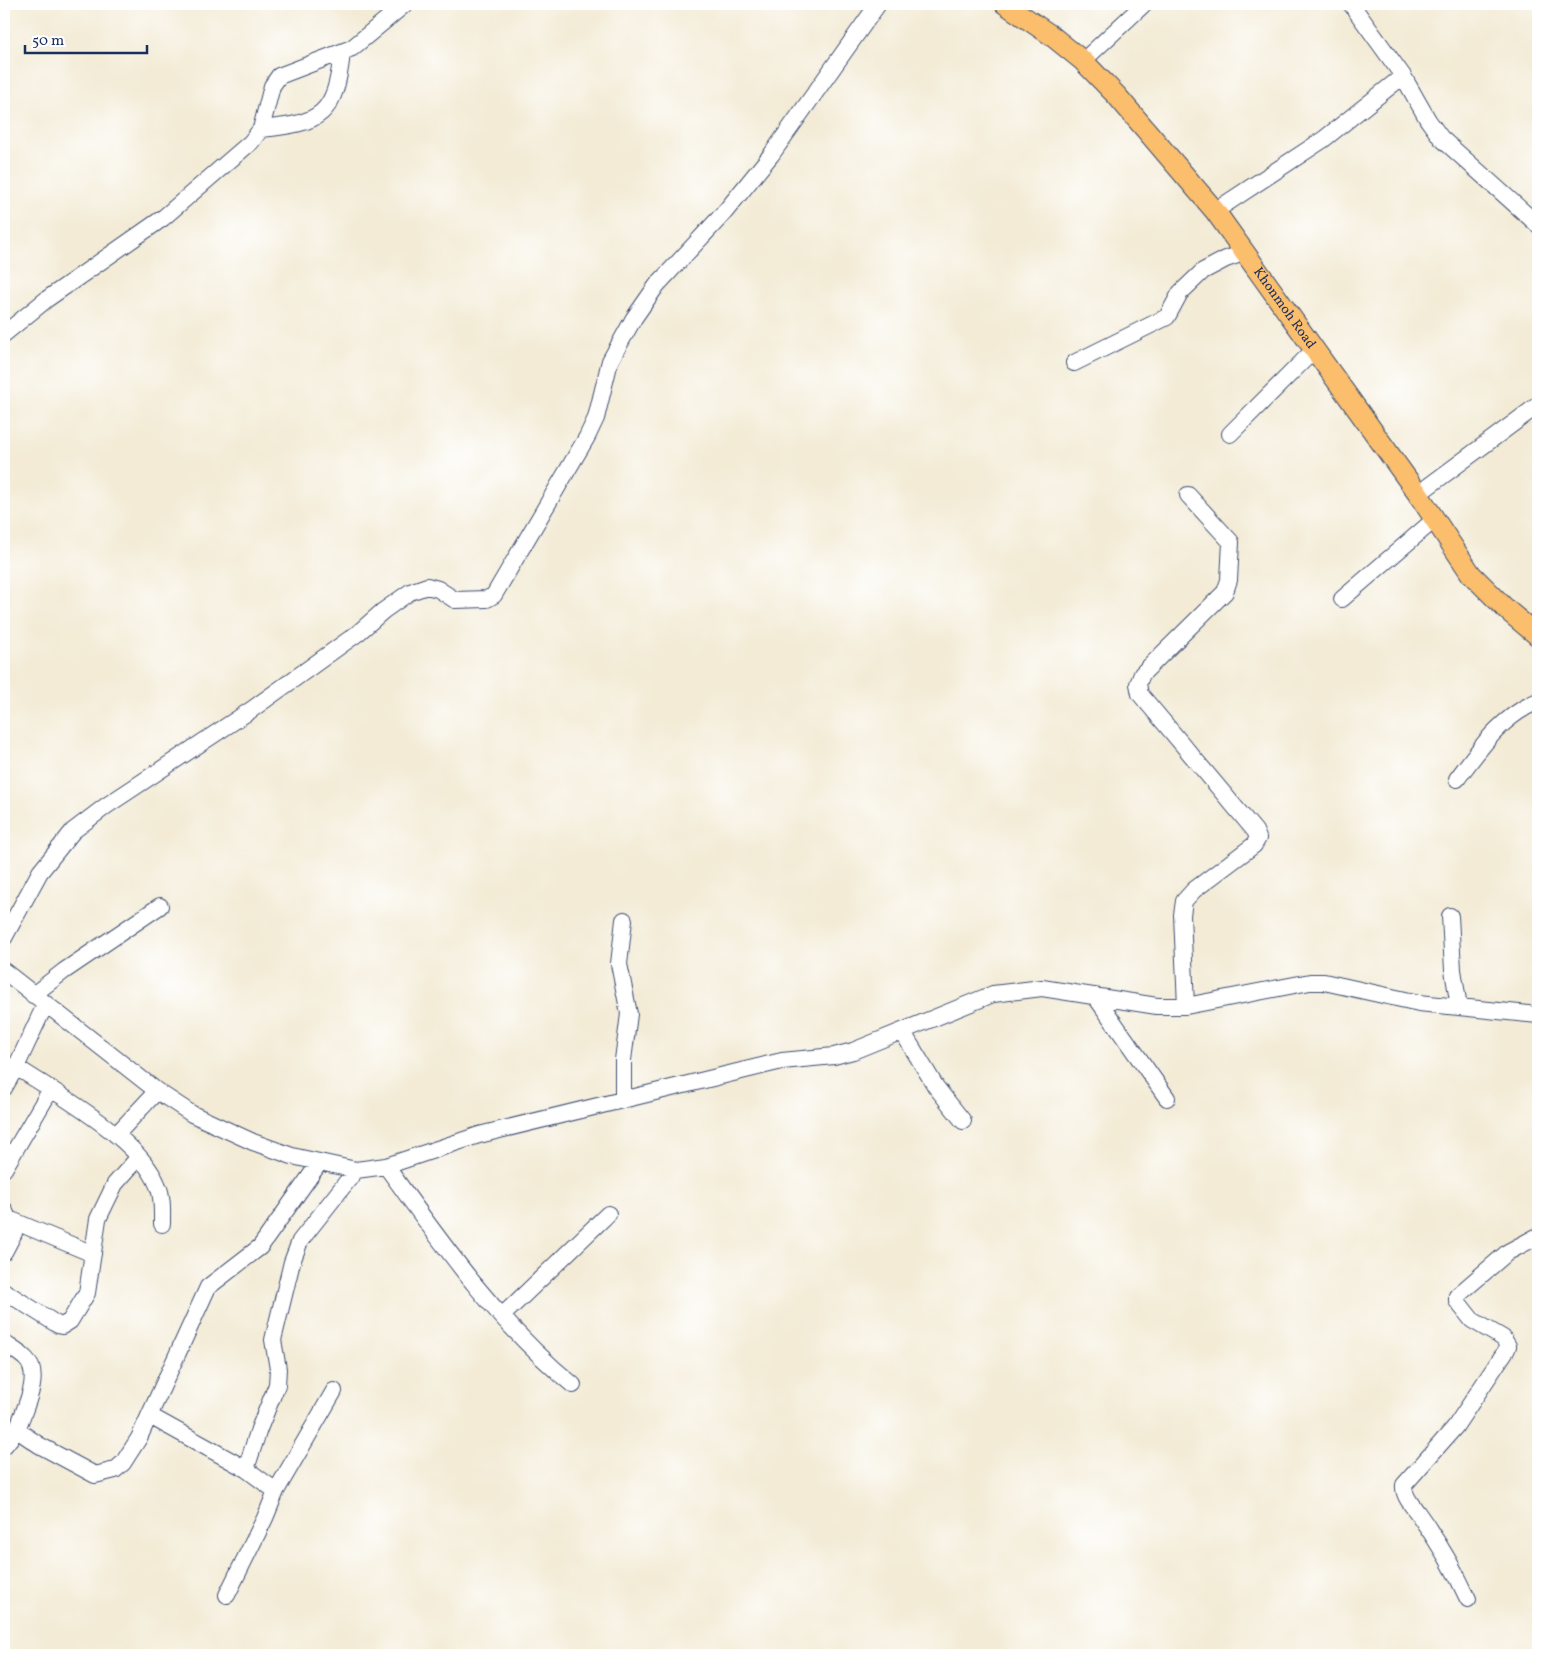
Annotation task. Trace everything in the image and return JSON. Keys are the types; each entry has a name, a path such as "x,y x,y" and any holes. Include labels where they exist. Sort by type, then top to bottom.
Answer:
{"main road":[{"name":"Khonmoh Road","path":"1005,4 1052,36 1082,61 1117,96 1215,212 1313,351 1418,494 1471,574 1507,610 1538,636"}],"street":[{"path":"4,334 46,299 163,218 251,142 261,129 272,86 279,76 352,48 405,4"},
{"path":"4,938 40,872 73,831 106,806 251,710 358,633 410,592 427,586 438,588 452,599 458,600 487,599 494,595 587,437 596,418 610,361 634,318 657,285 724,213 771,155 878,4"},
{"path":"1082,61 1124,20 1144,4"},
{"path":"1351,4 1403,76 1428,120 1441,138 1538,224"},
{"path":"261,129 299,123 325,110 332,100 342,53"},
{"path":"1215,212 1330,135 1403,76"},
{"path":"1074,363 1167,317 1180,293 1200,273 1226,259 1244,254"},
{"path":"1230,434 1313,351"},
{"path":"1418,494 1538,405"},
{"path":"1186,1006 1182,915 1184,901 1194,890 1254,845 1258,838 1255,831 1140,694 1138,689 1142,674 1225,592 1228,585 1231,542 1188,495"},
{"path":"1342,599 1434,520"},
{"path":"1457,779 1490,735 1501,724 1512,714 1538,701"},
{"path":"4,1088 16,1067 39,1000 64,971 160,906"},
{"path":"1450,916 1453,970 1459,1007"},
{"path":"623,1100 623,1060 629,1014 619,964 624,920"},
{"path":"4,971 157,1091 192,1114 253,1142 292,1156 356,1170 386,1166 479,1135 782,1061 834,1056 993,994 1042,988 1157,1006 1186,1006 1310,982 1324,982 1419,1003 1538,1015"},
{"path":"1095,996 1168,1098"},
{"path":"902,1031 936,1087 962,1121"},
{"path":"16,1067 116,1134 158,1184 162,1224"},
{"path":"4,1169 51,1089"},
{"path":"116,1134 157,1091"},
{"path":"4,1291 58,1325 66,1325 87,1293 98,1219 115,1184 138,1158"},
{"path":"17,1430 39,1445 95,1475 115,1470 123,1463 150,1416 208,1287 260,1247 320,1162"},
{"path":"386,1166 468,1278 546,1363 572,1385"},
{"path":"246,1469 277,1384 278,1369 273,1340 297,1248 305,1233 356,1170"},
{"path":"6,1214 93,1254"},
{"path":"4,1252 14,1233 6,1214"},
{"path":"502,1316 608,1214"},
{"path":"1468,1599 1434,1536 1406,1496 1404,1485 1455,1427 1508,1346 1503,1338 1472,1320 1457,1300 1457,1296 1508,1252 1538,1236"},
{"path":"4,1343 26,1359 33,1372 33,1382 17,1430 4,1446"},
{"path":"227,1595 265,1518 276,1491 334,1391"},
{"path":"150,1416 246,1469 276,1491"}]}
